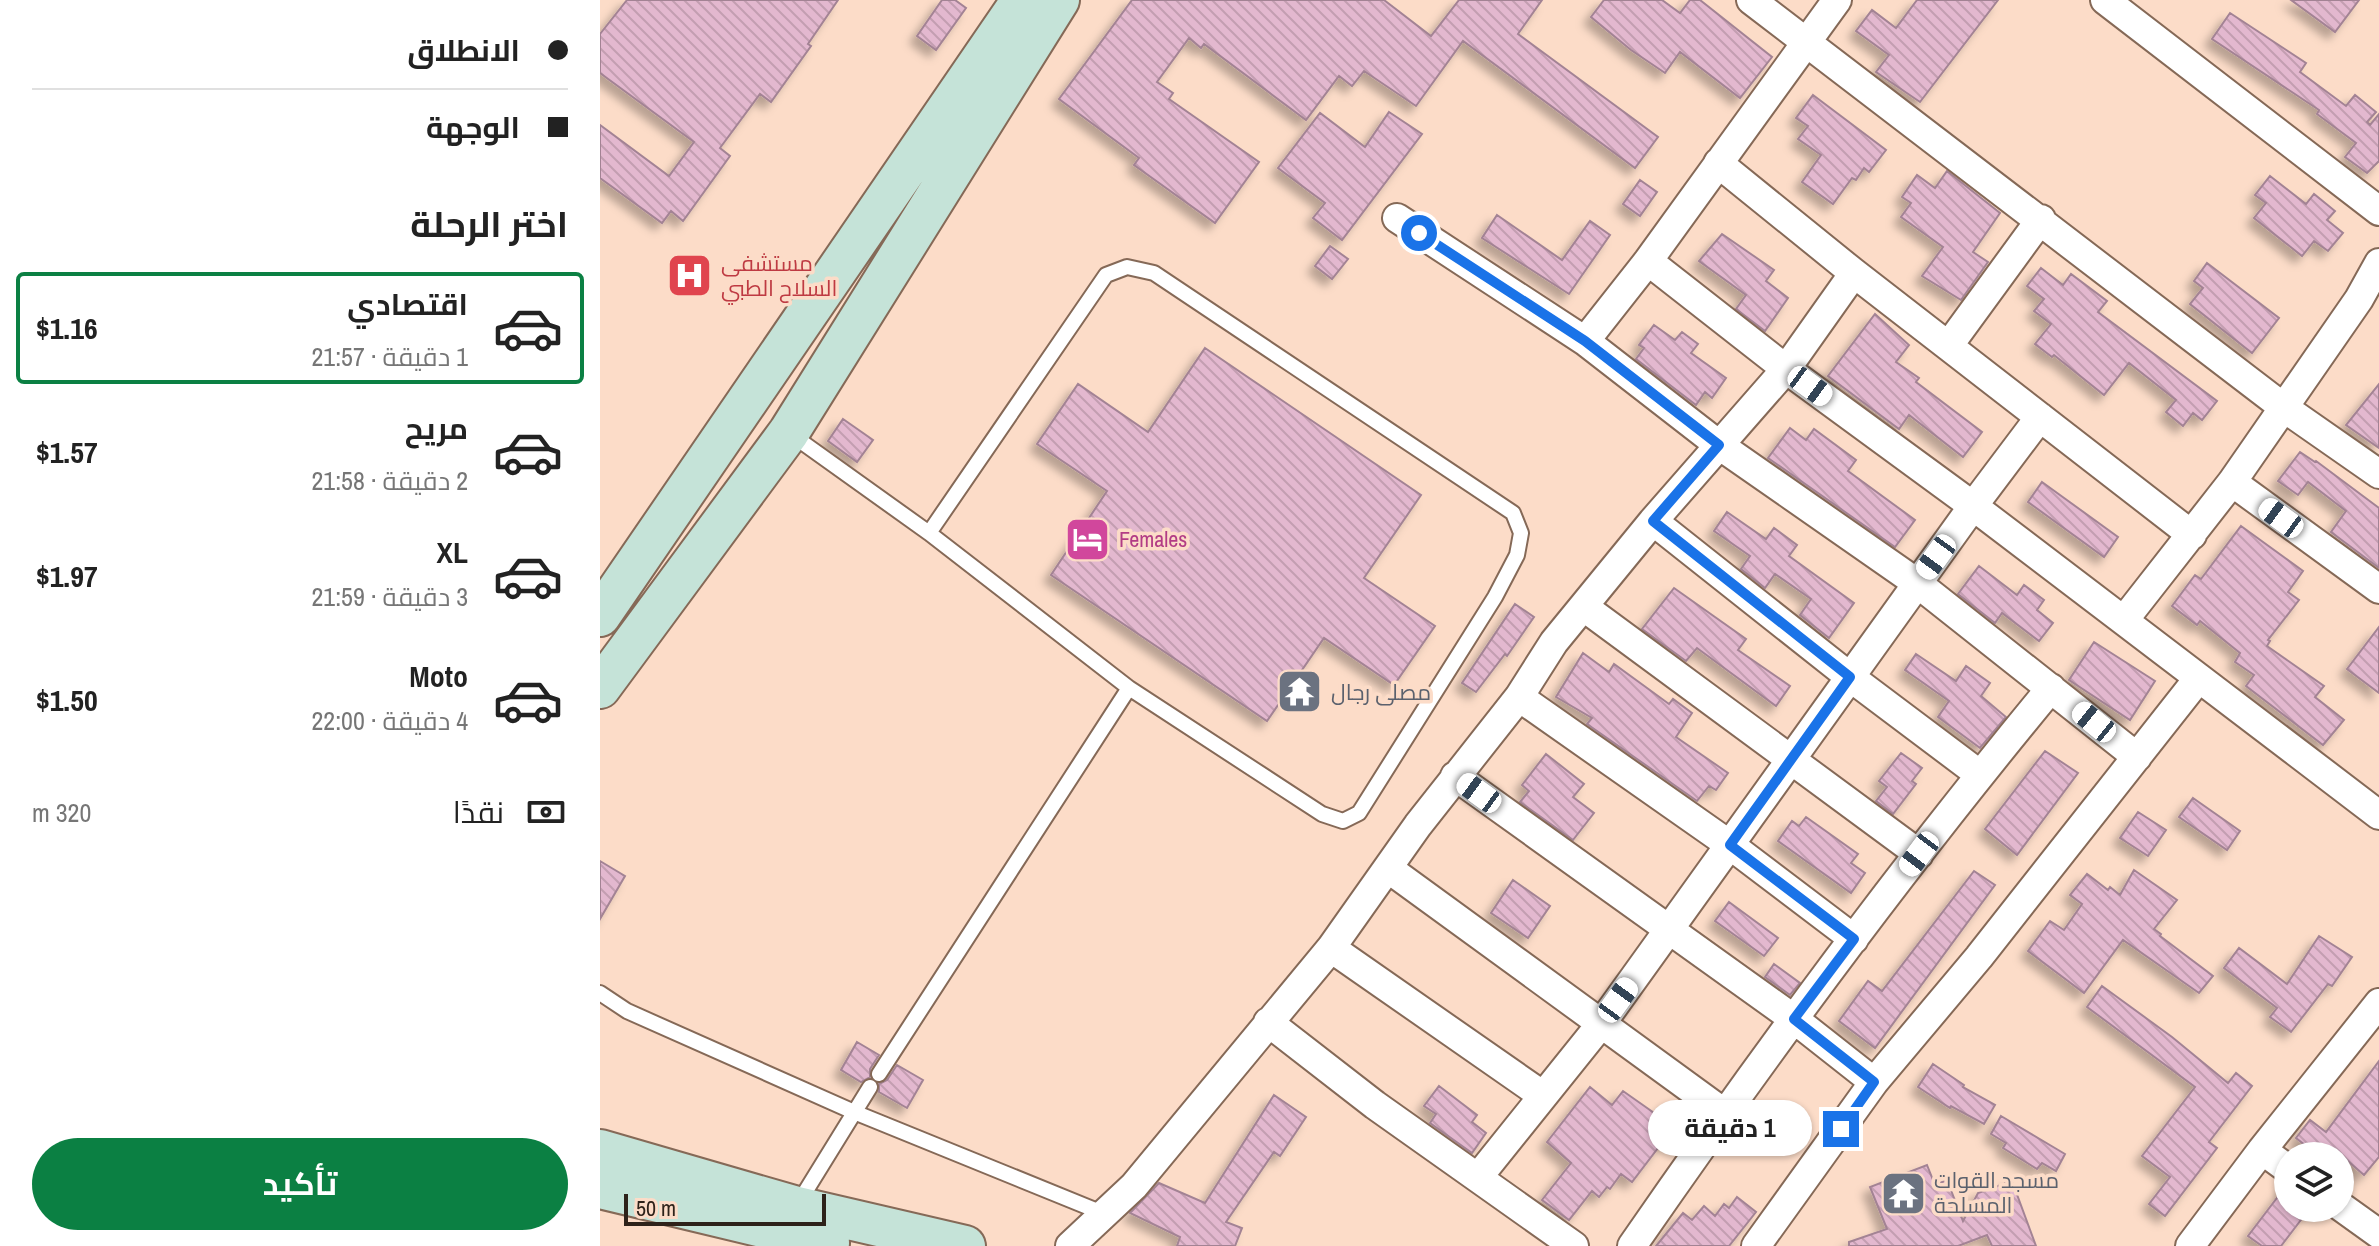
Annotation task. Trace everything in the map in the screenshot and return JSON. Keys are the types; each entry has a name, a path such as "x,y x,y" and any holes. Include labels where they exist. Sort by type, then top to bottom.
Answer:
{"main road":[{"path":"600,616 1023,17 1059,0"},
{"path":"600,688 789,432 1023,17"},
{"path":"600,1150 797,1207 965,1246"},
{"path":"600,1188 841,1246"}],"street":[{"path":"1751,0 2283,407 2379,474"},
{"path":"1585,341 1648,261 1837,0"},
{"path":"2105,0 2379,211"},
{"path":"1718,163 1854,273 2192,535"},
{"path":"1397,218 1585,341 1719,445 1917,583 2137,757"},
{"path":"1949,345 2041,219"},
{"path":"1648,261 1786,369 1973,506 2379,815"},
{"path":"2124,620 2232,482 2359,299 2379,263"},
{"path":"1070,1246 1134,1186 1331,948 1455,776 1519,697 1554,642 1653,521 1786,369 1854,273"},
{"path":"1479,1176 1601,1024 2040,417"},
{"path":"2232,482 2379,589"},
{"path":"1653,521 1850,677 1979,774"},
{"path":"1584,607 1919,854"},
{"path":"1756,1246 1874,1082 1979,957 2198,679"},
{"path":"1632,1246 1724,1113 1854,939 1979,774 2051,688"},
{"path":"1519,697 1730,845 1854,939"},
{"path":"1455,776 1794,1019 1874,1082"},
{"path":"1389,869 1724,1113"},
{"path":"1331,948 1542,1095"},
{"path":"2190,1246 2262,1150 2374,1018"},
{"path":"1268,1022 1375,1105 1574,1246"},
{"path":"2262,1150 2274,1159"},
{"path":"2354,1216 2379,1234"}],"lane":[{"path":"789,432 929,533 1129,688 1322,814 1343,821 1359,813 1495,597 1517,555 1521,533 1513,513 1154,273 1127,267 1106,275 929,533"},
{"path":"879,1074 1129,688"},
{"path":"600,993 627,1011 854,1112 1106,1214"},
{"path":"797,1207 870,1087"}],"building":[{"path":"627,0 838,0 808,44 811,46 771,102 760,94 720,148 730,156 683,221 671,211 662,223 600,178 600,125 669,176 694,142 600,73 600,34"},
{"path":"942,0 955,0 966,8 936,50 917,36"},
{"path":"1132,0 1384,0 1431,36 1459,0 1542,0 1518,34 1658,137 1635,168 1463,41 1416,106 1364,71 1352,86 1339,76 1306,120 1204,44 1201,48 1189,38 1157,82 1173,93 1169,99 1259,162 1215,223 1134,165 1139,158 1059,99"},
{"path":"1604,0 1662,0 1680,13 1690,0 1700,0 1772,57 1740,98 1680,52 1665,73 1591,17"},
{"path":"1917,0 1998,0 1920,102 1876,72 1889,55 1856,31 1872,10 1896,28"},
{"path":"2291,0 2359,0 2335,32"},
{"path":"2230,13 2306,63 2300,72 2346,106 2355,95 2376,112 2367,122 2370,125 2379,114 2379,161 2367,173 2345,157 2356,143 2317,114 2319,110 2212,39"},
{"path":"1813,95 1886,150 1869,172 1864,168 1856,180 1852,178 1833,204 1802,182 1821,155 1798,139 1808,126 1796,118"},
{"path":"1389,112 1422,134 1342,240 1313,218 1325,203 1278,168 1320,113 1365,147"},
{"path":"1947,171 2000,213 1973,252 1988,262 1961,300 1922,276 1943,247 1901,217 1911,203 1902,197 1917,175 1935,188"},
{"path":"2270,176 2306,204 2314,194 2335,211 2327,220 2343,233 2328,251 2314,241 2302,256 2254,218 2266,203 2255,195"},
{"path":"1640,180 1657,192 1640,216 1623,204"},
{"path":"1497,215 1562,260 1590,221 1610,235 1569,294 1482,238"},
{"path":"1722,234 1774,270 1766,281 1788,298 1765,331 1736,309 1746,295 1699,261"},
{"path":"1330,246 1348,259 1332,279 1315,266"},
{"path":"2207,263 2279,318 2252,353 2190,304 2203,288 2194,281"},
{"path":"2041,268 2063,285 2071,274 2107,301 2098,312 2217,401 2202,420 2193,413 2183,426 2166,412 2176,400 2129,363 2104,395 2054,355 2052,357 2035,344 2051,324 2034,311 2044,299 2027,286"},
{"path":"1875,314 1909,345 1896,362 1919,378 1916,382 1982,432 1963,457 1909,415 1899,429 1828,376"},
{"path":"1654,325 1675,340 1682,332 1698,344 1691,353 1726,378 1712,398 1705,392 1696,405 1636,359 1644,348 1639,345"},
{"path":"1205,348 1421,495 1364,578 1435,626 1394,685 1324,638 1267,721 1051,575 1107,491 1037,444 1078,384 1148,432"},
{"path":"2379,384 2379,448 2346,425"},
{"path":"843,419 873,440 857,462 828,441"},
{"path":"1790,428 1806,440 1814,429 1856,460 1848,471 1915,520 1895,547 1768,458"},
{"path":"2300,452 2379,508 2379,568 2331,532 2346,511 2308,482 2298,495 2278,481"},
{"path":"2042,482 2118,537 2104,557 2028,502"},
{"path":"1727,512 1766,539 1774,528 1797,545 1789,556 1854,603 1829,638 1800,615 1811,599 1775,574 1765,588 1741,569 1750,556 1714,531"},
{"path":"2241,526 2303,571 2288,592 2299,600 2268,640 2267,646 2324,686 2315,697 2344,720 2323,745 2246,686 2254,675 2235,662 2240,653 2200,621 2197,625 2172,606 2195,575 2201,579"},
{"path":"1979,566 2017,595 2024,585 2044,600 2037,610 2053,623 2039,641 2002,613 1995,623 1958,594"},
{"path":"1674,588 1746,639 1738,650 1790,686 1776,706 1697,648 1686,661 1642,629"},
{"path":"1515,604 1534,617 1507,656 1505,654 1476,692 1462,683"},
{"path":"2379,627 2379,693 2347,669"},
{"path":"2094,642 2155,681 2130,720 2069,680"},
{"path":"1583,653 1609,672 1614,664 1669,704 1673,699 1692,713 1676,737 1728,773 1716,790 1709,786 1697,801 1587,724 1592,718 1556,697"},
{"path":"1916,654 1956,681 1966,666 1990,683 1981,696 2006,717 1980,748 1938,717 1949,701 1905,670"},
{"path":"2045,751 2078,773 2017,855 1985,829"},
{"path":"1901,753 1922,768 1912,781 1916,784 1893,814 1876,801 1887,787 1879,781"},
{"path":"1546,754 1584,784 1573,797 1594,813 1573,840 1520,802 1529,791 1522,785"},
{"path":"2193,798 2240,831 2227,850 2179,817"},
{"path":"2138,812 2166,830 2148,856 2120,838"},
{"path":"1806,817 1858,854 1851,863 1865,873 1851,893 1778,841 1792,821 1799,826"},
{"path":"600,861 625,876 600,919"},
{"path":"2134,870 2177,900 2154,929 2213,976 2199,993 2123,940 2084,993 2028,951 2050,921 2064,930 2082,904 2070,895 2087,874 2120,895"},
{"path":"1974,871 1995,885 1875,1048 1839,1021 1868,981 1882,991"},
{"path":"1513,880 1550,906 1528,938 1491,913"},
{"path":"1729,902 1778,938 1764,956 1715,921"},
{"path":"2319,936 2352,957 2332,986 2328,984 2291,1032 2270,1017 2277,1008 2224,968 2239,948 2287,984"},
{"path":"1774,964 1800,983 1790,995 1765,977"},
{"path":"2102,986 2228,1083 2236,1073 2252,1086 2209,1142 2217,1148 2165,1216 2149,1204 2170,1177 2142,1156 2195,1087 2087,1007"},
{"path":"857,1042 879,1055 870,1069 870,1077 861,1082 841,1070"},
{"path":"2379,1061 2379,1157 2364,1175 2354,1166 2354,1142 2301,1142 2296,1138 2310,1120 2326,1132"},
{"path":"1933,1064 1963,1087 1995,1105 1984,1124 1950,1108 1918,1087"},
{"path":"897,1065 923,1080 907,1108 879,1092 879,1084 887,1080"},
{"path":"1439,1086 1477,1115 1472,1122 1486,1133 1472,1153 1430,1123 1436,1114 1424,1106"},
{"path":"1590,1087 1612,1105 1623,1091 1674,1127 1632,1182 1621,1174 1610,1189 1607,1187 1599,1197 1592,1191 1569,1220 1542,1200 1571,1163 1547,1142"},
{"path":"1274,1095 1306,1117 1280,1156 1274,1152 1226,1222 1242,1228 1235,1246 1177,1246 1180,1237 1130,1213 1159,1183 1205,1203"},
{"path":"2001,1116 2065,1154 2056,1171 2042,1163 2037,1169 2003,1148 2006,1143 1991,1134"},
{"path":"1927,1165 1935,1185 1947,1180 1963,1221 1978,1193 2012,1181 2036,1246 1992,1246 1987,1235 1958,1246 1849,1246 1849,1242 1887,1229 1870,1187"},
{"path":"1737,1197 1756,1212 1729,1246 1656,1246 1683,1213 1692,1220 1704,1206 1715,1216 1724,1204 1729,1208"},
{"path":"2274,1202 2274,1222 2299,1222 2281,1246 2262,1246 2248,1236"}],"place":[{"name":"مستشفى السلاح الطبي","path":"690,276"},
{"name":"Females","path":"1088,539"},
{"name":"مصلى رجال","path":"1300,692"},
{"name":"مسجد القوات المسلحة","path":"1903,1193"}],"route":[{"path":"1419,233 1585,341 1719,445 1653,521 1850,677 1730,845 1854,939 1794,1019 1874,1082 1841,1129"}]}
